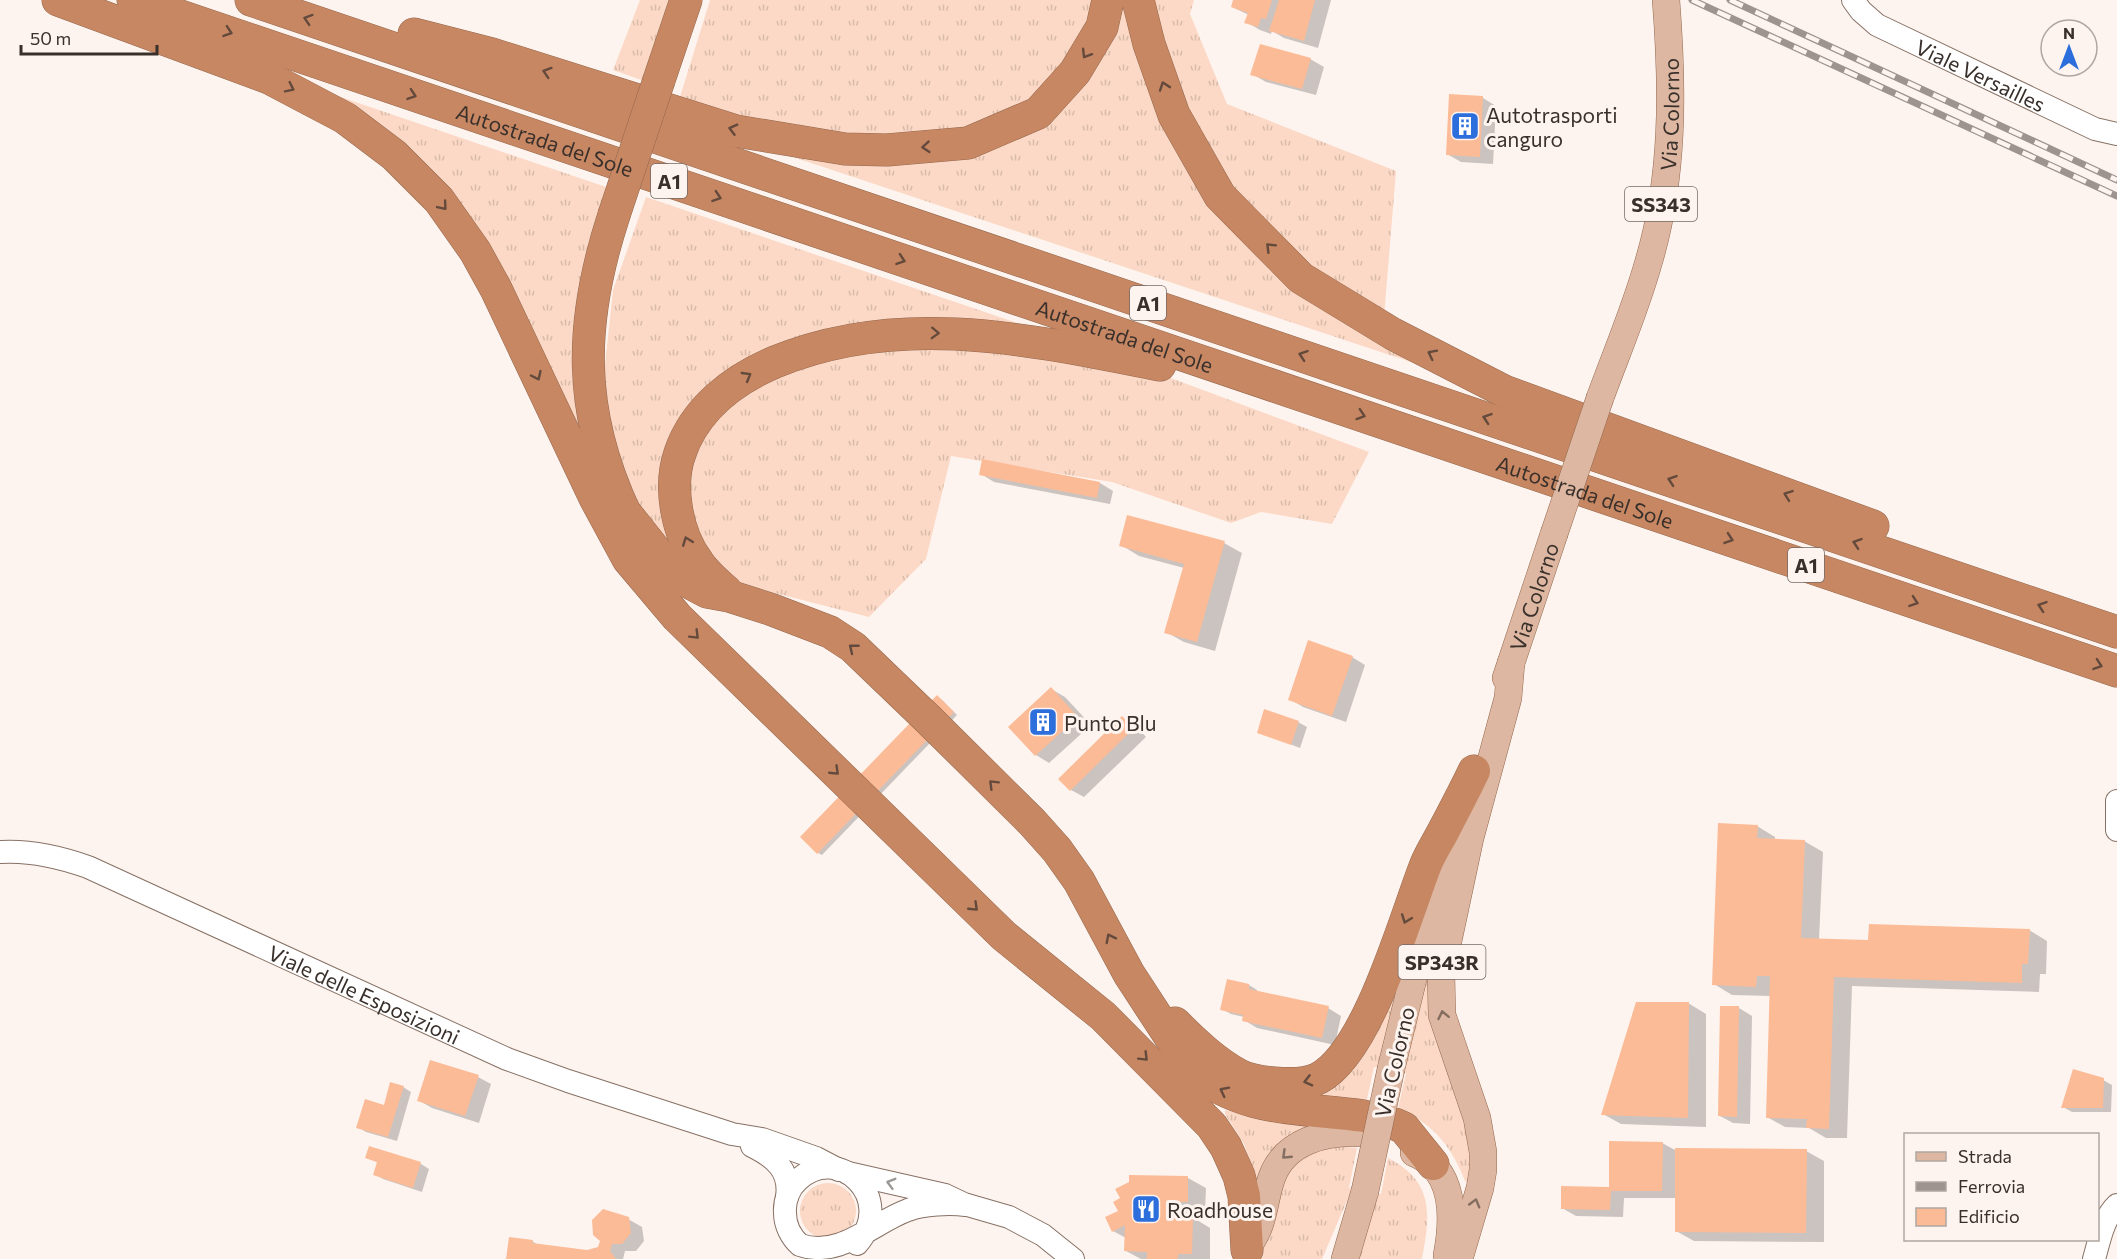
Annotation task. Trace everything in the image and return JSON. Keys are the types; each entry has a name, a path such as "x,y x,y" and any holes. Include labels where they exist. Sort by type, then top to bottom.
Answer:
{"highway":[{"path":"58,0 249,70 288,87 353,124 387,149 409,169 452,217 476,251 614,535 628,559 677,617 1004,936 1103,1016 1203,1116 1226,1147 1239,1176 1244,1196 1246,1255"},
{"name":"Autostrada del Sole","path":"132,0 2117,671"},
{"name":"Autostrada del Sole","path":"251,0 2117,632"},
{"path":"656,592 609,478 598,444 591,405 588,364 589,322 594,290 614,215 686,0"},
{"path":"363,37 413,34 492,54 736,131 845,149 887,150 968,143 1038,113 1075,72 1102,27 1108,0"},
{"path":"1138,0 1149,44 1174,115 1220,196 1301,278 1393,333 1504,391 1887,531 1932,568"},
{"path":"738,599 728,593 705,571 691,552 679,517 675,490 676,468 689,431 704,411 724,391 762,368 809,350 856,338 903,333 1041,342 1164,366 1206,363"},
{"path":"624,511 659,555 678,574 707,592 738,599 815,625 842,639 915,706 1032,822 1057,850 1079,881 1139,989 1191,1069 1213,1086 1237,1098 1362,1124"},
{"path":"1139,989 1197,1045 1240,1075 1262,1082 1286,1084 1303,1083 1319,1078 1336,1064 1360,1030 1399,939 1427,862 1474,771"},
{"path":"1394,1132 1404,1128 1433,1164"}],"main road":[{"name":"Via Colorno","path":"1345,1259 1362,1200 1391,1070 1439,880 1600,398 1648,264 1664,188 1670,131 1671,80 1666,0"},
{"name":"SP343R","path":"1459,1259 1480,1188 1483,1152 1477,1118 1442,1015 1441,974 1470,838 1508,698 1511,663"},
{"path":"1246,1255 1260,1225 1272,1177 1281,1159 1293,1148 1309,1140 1362,1124"},
{"path":"1433,1164 1444,1183 1450,1200 1451,1227 1446,1259"},
{"path":"1331,1259 1341,1236 1356,1218 1362,1200"}],"street":[{"name":"Viale Versailles","path":"1853,0 1876,25 2095,129 2117,134"},
{"path":"2117,801 2117,830"},
{"name":"Viale delle Esposizioni","path":"0,852 42,854 82,865 115,878 507,1059 732,1134 762,1139 816,1158 842,1171 862,1185 871,1204 869,1226 857,1244"},
{"name":"Viale delle Esposizioni","path":"732,1134 778,1162 787,1180 784,1211 787,1225 794,1238 804,1247 817,1253 828,1255 842,1252 907,1210 929,1205 966,1205"},
{"name":"Viale delle Esposizioni","path":"787,1197 804,1175 825,1168 842,1171 945,1195 966,1205 1009,1218 1043,1235 1073,1259"},
{"path":"2094,1259 2107,1219 2111,1210 2117,1205"}],"green space":[{"path":"640,0 680,0 650,83 613,70"},
{"path":"710,0 1096,0 1082,50 1019,113 908,141 790,132 679,100"},
{"path":"1120,0 1129,0 1233,229 1453,376 784,154 905,163 1014,141 1066,105"},
{"path":"1145,0 1194,0 1190,14 1227,104 1396,171 1384,317 1302,269 1235,202 1182,114"},
{"path":"323,91 618,191 591,273 602,490 487,246 441,179 378,126"},
{"path":"646,197 1064,339 789,348 683,429 671,546 640,516 618,462 603,383 613,290"},
{"path":"906,345 1001,348 1160,374 1369,452 1332,524 1261,512 1231,523 1112,482 951,456 926,559 869,617 728,581 689,519 687,472 709,423 758,386 822,358"},
{"path":"1431,957 1472,1158 1468,1183 1454,1157 1440,1138 1421,1121 1398,1109 1406,1073 1403,1072"},
{"path":"1400,978 1378,1067 1374,1067 1366,1104 1286,1092"},
{"path":"1225,1110 1311,1127 1258,1180 1255,1178 1244,1144 1225,1114"},
{"path":"1336,1146 1357,1148 1349,1188 1352,1189 1322,1259 1261,1259 1278,1185 1297,1157"},
{"path":"1388,1158 1403,1167 1422,1189 1426,1201 1427,1228 1422,1259 1359,1259 1378,1194 1381,1194"},
{"path":"822,1183 834,1183 844,1187 852,1195 856,1211 852,1227 844,1235 834,1239 822,1239 812,1235 804,1227 800,1217 800,1205 804,1195 812,1187"}],"building":[{"path":"1233,0 1272,0 1266,19 1261,18 1258,27 1244,23 1248,13 1231,7"},
{"path":"1279,0 1315,0 1304,41 1269,31"},
{"path":"1260,44 1311,58 1302,89 1250,75"},
{"name":"Autotrasporti canguro","path":"1449,94 1483,96 1480,157 1446,155"},
{"path":"982,459 1100,482 1097,498 979,475"},
{"path":"1127,515 1225,541 1197,642 1164,633 1184,564 1119,546"},
{"path":"1308,640 1353,656 1332,716 1288,700"},
{"name":"Punto Blu","path":"1051,687 1078,717 1035,756 1008,727"},
{"path":"937,695 954,712 817,854 800,837"},
{"path":"1264,709 1299,721 1291,745 1257,733"},
{"path":"1122,716 1134,728 1070,791 1058,779"},
{"path":"1718,823 1758,825 1757,838 1805,840 1801,938 1868,940 1869,924 2030,929 2028,964 2022,964 2022,983 1834,977 1829,1129 1806,1128 1807,1119 1766,1118 1770,976 1757,976 1756,987 1712,985"},
{"path":"1227,979 1249,984 1249,989 1329,1006 1322,1038 1242,1021 1243,1015 1220,1010"},
{"path":"1636,1002 1689,1002 1688,1118 1601,1115"},
{"path":"1720,1006 1739,1006 1737,1117 1718,1116"},
{"path":"430,1060 479,1075 465,1116 417,1101"},
{"path":"2073,1069 2104,1078 2103,1108 2061,1108"},
{"path":"390,1082 404,1086 388,1137 356,1128 365,1099 384,1105"},
{"path":"1609,1141 1663,1142 1662,1191 1611,1191 1610,1210 1561,1209 1561,1186 1609,1187"},
{"path":"369,1146 421,1162 413,1188 373,1175 377,1162 365,1158"},
{"path":"1675,1148 1807,1149 1806,1233 1675,1232"},
{"path":"1129,1175 1188,1176 1188,1202 1180,1202 1180,1215 1193,1216 1192,1254 1178,1254 1178,1259 1147,1259 1147,1252 1124,1251 1125,1225 1112,1232 1105,1217 1118,1211 1113,1202 1120,1198 1115,1189 1129,1182"},
{"path":"603,1209 629,1217 631,1233 622,1244 612,1244 610,1251 616,1259 506,1259 509,1237 533,1240 532,1243 587,1250 598,1247 600,1241 593,1235 592,1220"}],"railway":[{"path":"1692,0 2117,196"},
{"path":"1730,0 2117,180"}],"place":[{"name":"Autotrasporti canguro","path":"1465,126"},
{"name":"Punto Blu","path":"1043,722"},
{"name":"Roadhouse","path":"1146,1209"}]}
